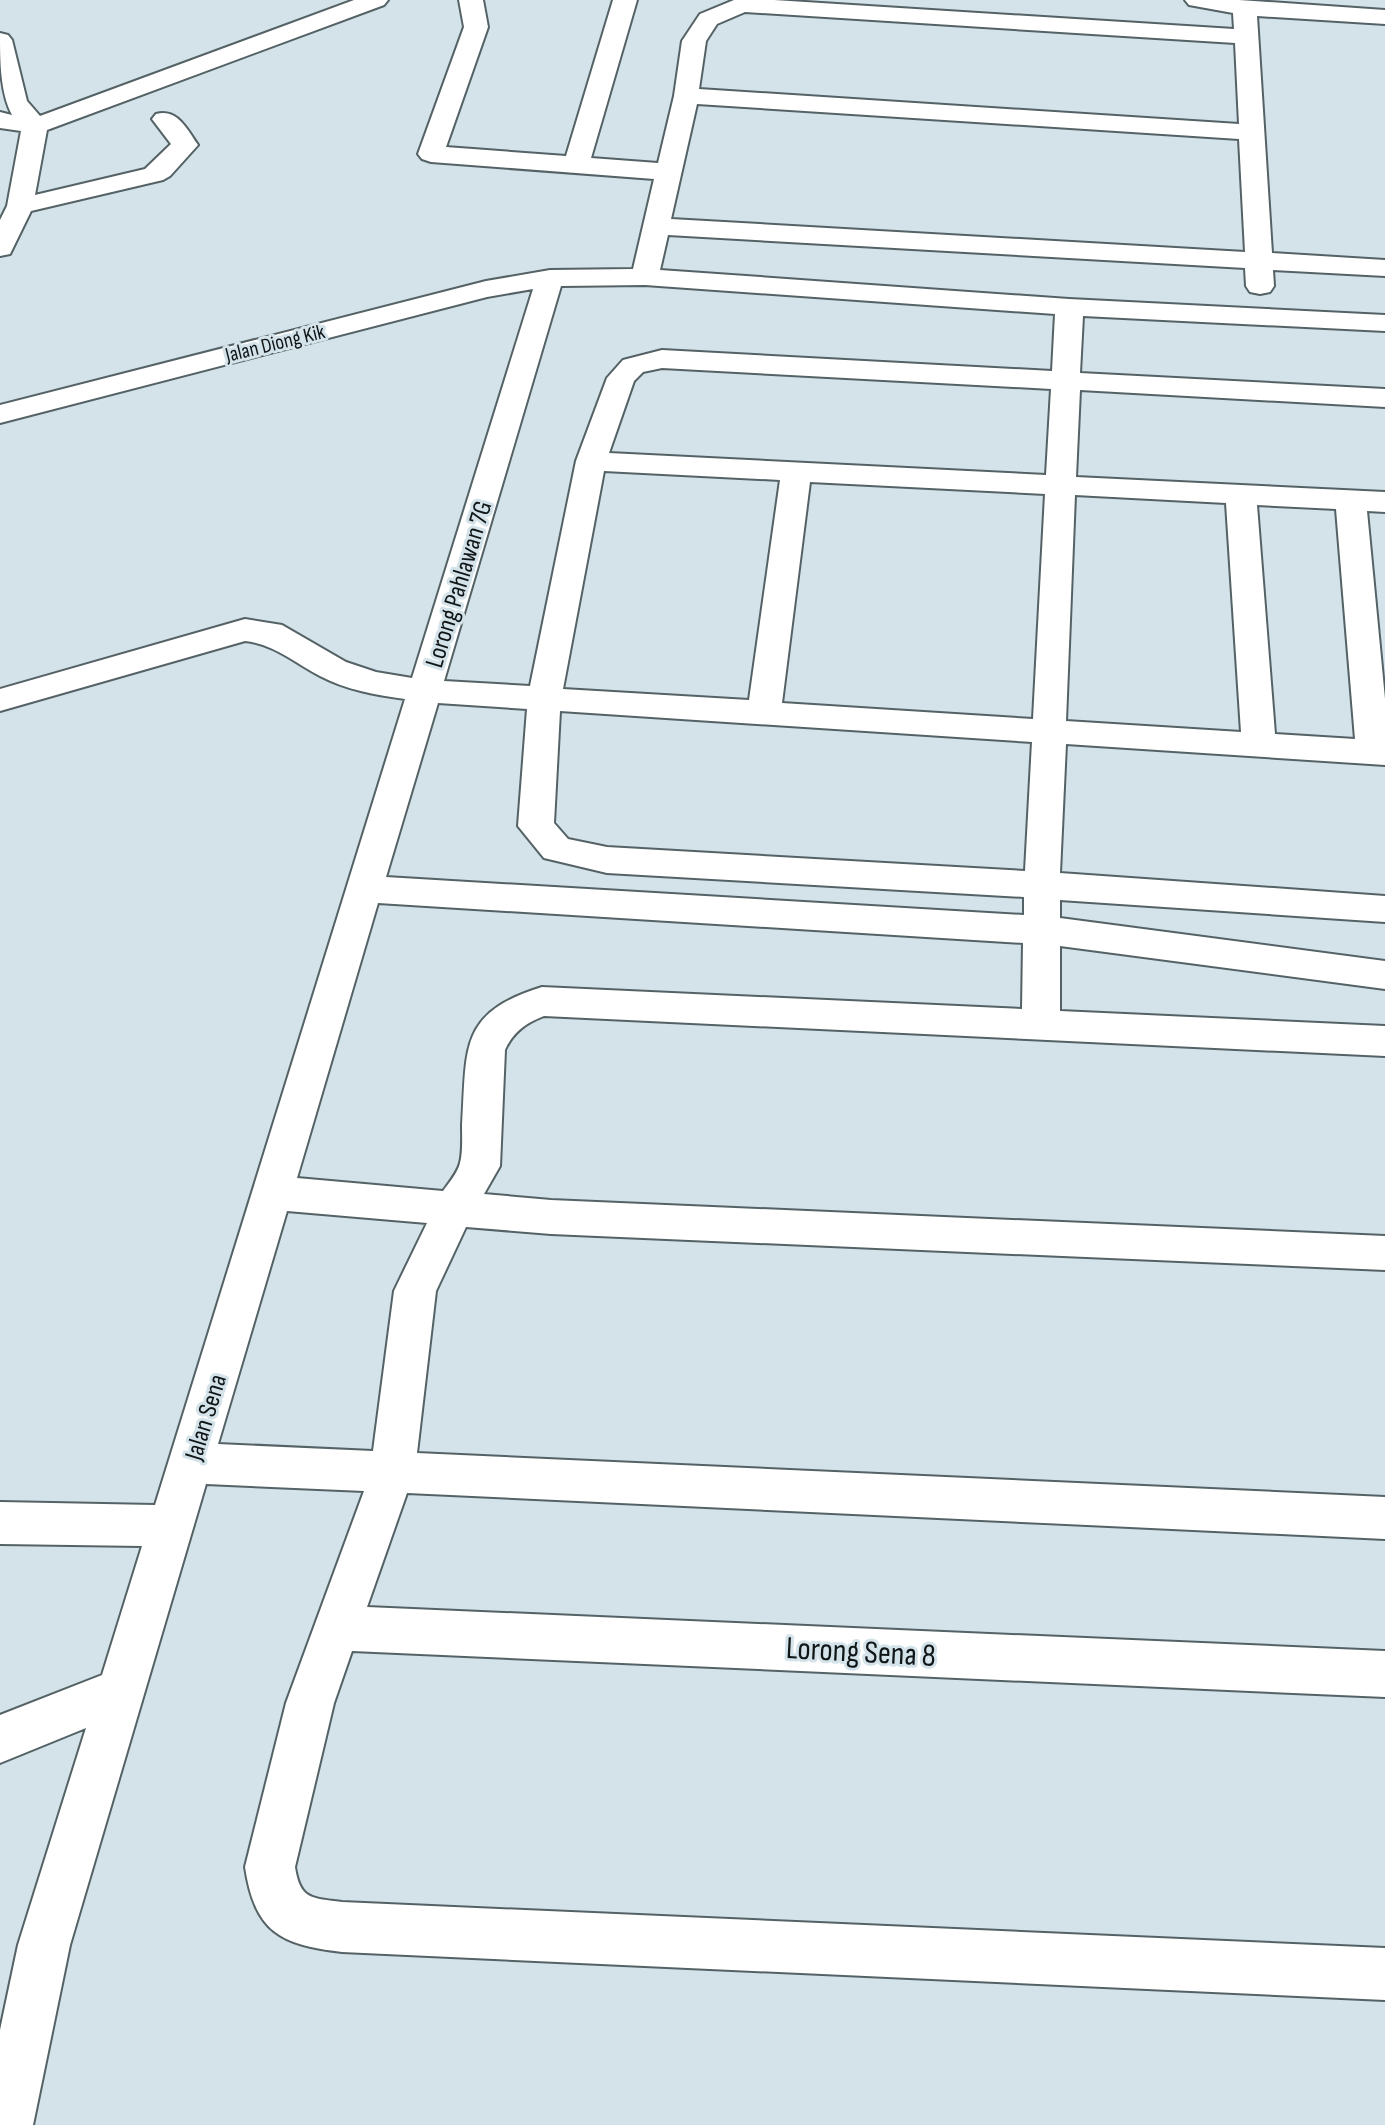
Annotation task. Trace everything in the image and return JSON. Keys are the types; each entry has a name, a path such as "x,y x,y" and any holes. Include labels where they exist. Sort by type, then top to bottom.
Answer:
{"street":[{"path":"0,120 35,126 376,0"},
{"path":"471,0 476,27 431,154 669,172"},
{"path":"576,165 625,0"},
{"path":"1197,0 1244,8 1385,17"},
{"path":"645,277 686,96 694,41 708,19 742,5 1246,37"},
{"path":"1244,8 1261,316"},
{"path":"0,40 15,102 35,126"},
{"path":"686,96 1252,132"},
{"path":"20,206 161,171 185,145 165,119"},
{"path":"0,248 20,206 35,126"},
{"path":"657,226 1385,268"},
{"name":"Jalan Diong Kik","path":"0,414 486,289 550,278 645,277 1069,307 1385,323"},
{"name":"Lorong Pahlawan 7G","path":"365,889 550,278"},
{"path":"1041,1026 1042,885 1069,307"},
{"path":"1385,398 662,359 634,366 621,378 591,461 544,699 536,827 557,849 607,860 1042,885 1385,909"},
{"path":"591,461 1385,502"},
{"path":"764,713 796,472"},
{"path":"1241,495 1259,744"},
{"path":"0,700 244,630 271,633 334,670 425,691 1379,752 1350,500"},
{"path":"365,889 1042,930 1385,975"},
{"name":"Jalan Sena","path":"6,2125 44,1945 365,889"},
{"path":"1385,1041 542,1001 516,1012 496,1028 486,1050 480,1166 454,1209 415,1291 392,1474 310,1703 270,1867 272,1890 285,1912 309,1923 342,1927 1385,1974"},
{"path":"273,1192 551,1217 1385,1253"},
{"path":"191,1463 1385,1518"},
{"path":"0,1523 172,1527"},
{"name":"Lorong Sena 8","path":"338,1628 1385,1674"},
{"path":"0,1740 122,1690"},
{"name":"Jalan Sena","path":"0,2014 44,1945"}]}
